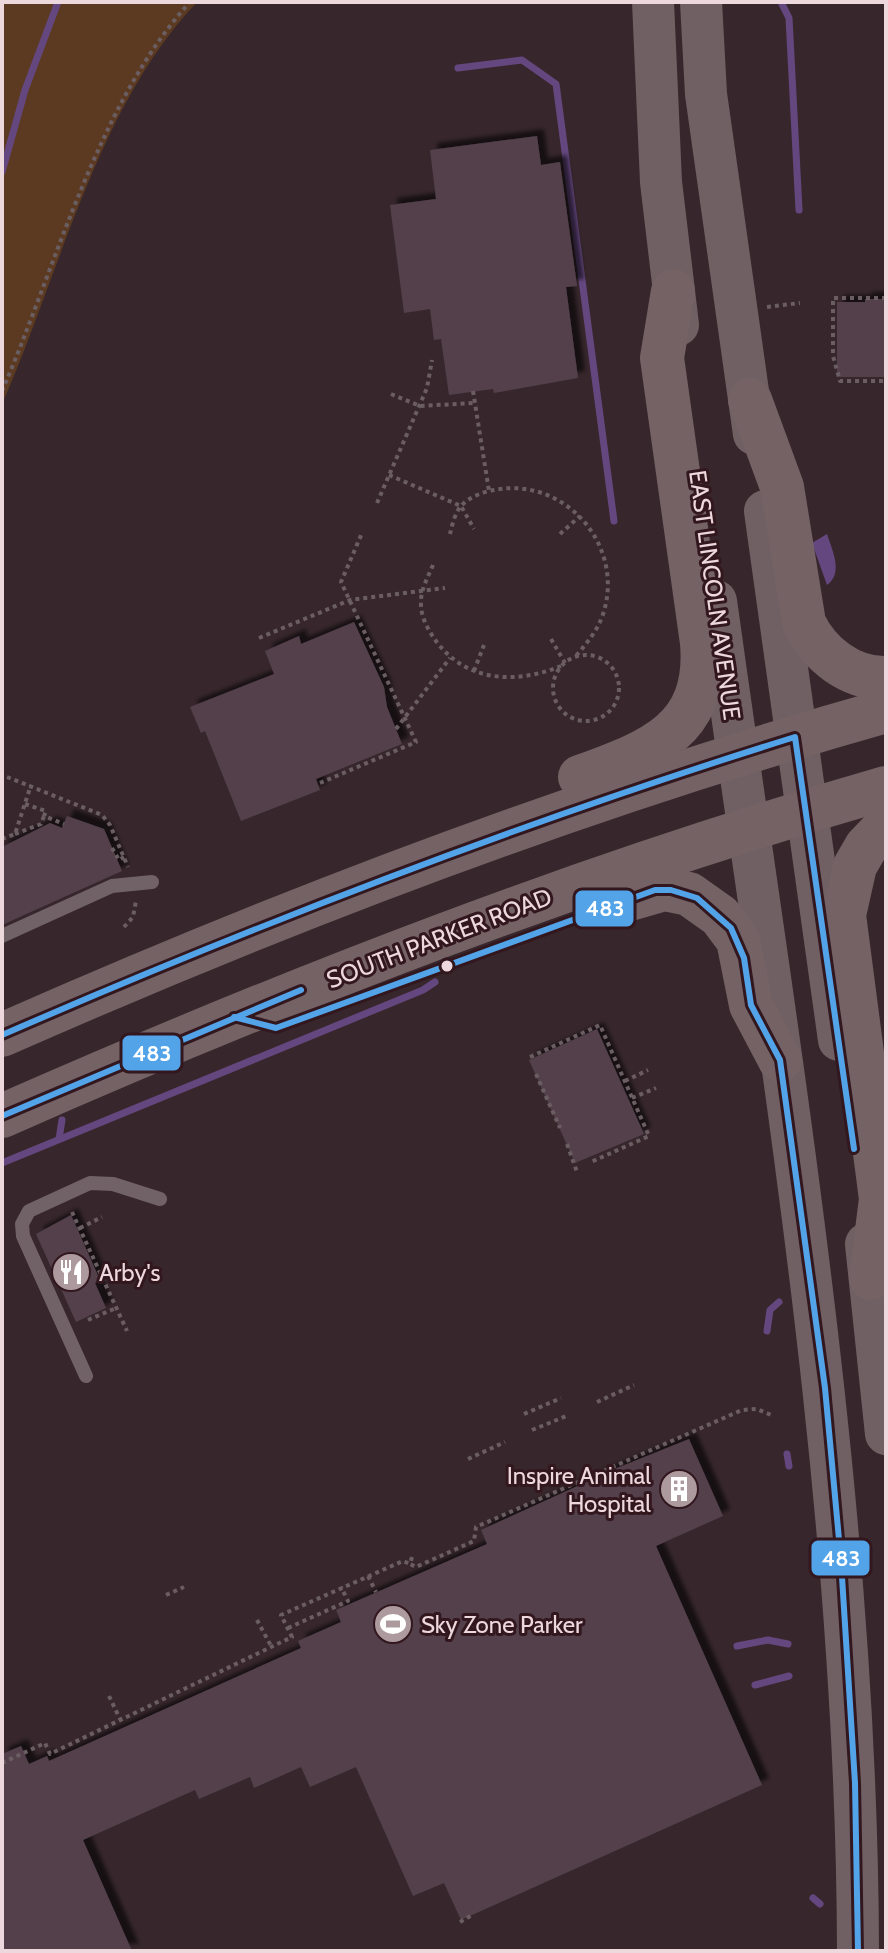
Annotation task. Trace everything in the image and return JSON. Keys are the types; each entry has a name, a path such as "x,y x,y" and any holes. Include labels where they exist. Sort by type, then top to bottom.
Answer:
{"highway":[{"path":"487,840 515,800 620,762 662,742 682,723 698,692 702,643 662,358 673,291"},
{"path":"750,400 782,487 804,623 814,641 844,668 858,674 886,678"},
{"path":"2,1035 183,957 487,840 738,754 886,711"},
{"name":"SOUTH PARKER ROAD","path":"2,1116 234,1017 477,922 747,829 886,788"},
{"path":"871,1278 881,1199 844,915 855,866 866,847 886,826"},
{"path":"234,1017 276,1028 638,894 664,889 697,898 731,928 744,958 751,1005 780,1060"}],"main road":[{"name":"EAST LINCOLN AVENUE","path":"653,2 658,138 673,291 821,1358 841,1561 855,1783 858,1951"},
{"path":"701,2 706,94 871,1278 886,1434"}],"lane":[{"path":"2,936 112,886 152,882"},
{"path":"86,1376 23,1236 24,1219 33,1208 96,1182 160,1199"}],"path":[{"path":"2,391 105,136 168,27 190,2"},
{"path":"886,298 833,298 835,375 840,381 886,381"},
{"path":"766,307 800,303"},
{"path":"377,503 430,380 432,360"},
{"path":"473,391 489,491"},
{"path":"391,394 420,406 475,403"},
{"path":"389,475 461,506 474,529"},
{"path":"433,565 422,592 421,609 427,627 451,657 474,671 512,678 563,664 575,657 601,620 607,588 603,553 580,516 564,502 541,492 516,488 489,491 461,506 450,534"},
{"path":"560,534 580,516"},
{"path":"320,783 416,742 341,582 362,533"},
{"path":"259,638 350,600 445,588"},
{"path":"551,639 563,664 553,692 562,711 581,722 603,717 618,699 616,674 599,658 575,657"},
{"path":"474,671 484,645"},
{"path":"396,729 451,657"},
{"path":"7,777 105,818 131,874"},
{"path":"15,834 31,785"},
{"path":"2,839 41,824 46,811 25,804"},
{"path":"44,816 64,824"},
{"path":"112,848 119,860 124,857"},
{"path":"124,927 135,911 135,893"},
{"path":"530,1057 600,1025 649,1136 591,1162"},
{"path":"625,1081 648,1070"},
{"path":"536,1074 544,1103 560,1128"},
{"path":"632,1098 656,1088"},
{"path":"567,1144 577,1172"},
{"path":"61,1217 72,1212 85,1247 127,1331"},
{"path":"80,1228 102,1217"},
{"path":"88,1320 116,1308"},
{"path":"597,1402 634,1385"},
{"path":"524,1414 561,1398"},
{"path":"2,1763 45,1743 50,1754 292,1637 281,1615 341,1587 403,1561 416,1567 474,1541 476,1527 742,1410 757,1409 771,1415"},
{"path":"532,1430 569,1415"},
{"path":"468,1459 505,1442"},
{"path":"410,1564 412,1557"},
{"path":"380,1564 383,1570"},
{"path":"368,1576 376,1592"},
{"path":"166,1595 184,1587"},
{"path":"288,1628 348,1601 341,1587"},
{"path":"257,1620 271,1647"},
{"path":"109,1696 121,1720"},
{"path":"460,1922 474,1914"}],"shaded area":[{"path":"2,2 197,2 162,44 132,91 107,141 2,404"},
{"path":"827,534 836,568 827,585 812,543"}],"building":[{"path":"537,136 541,165 560,162 577,286 566,287 578,378 494,393 493,389 449,395 441,339 434,340 430,309 404,313 390,205 436,199 430,150"},
{"path":"865,299 886,299 886,377 837,377 837,302 865,302"},
{"path":"354,622 384,687 387,707 402,744 316,779 320,790 241,821 205,731 201,733 190,707 274,674 265,651 299,636 301,644"},
{"path":"67,816 104,829 122,871 2,925 2,847 50,823 62,828"},
{"path":"597,1029 644,1134 575,1163 529,1060"},
{"name":"Arby's","path":"71,1215 100,1280 95,1283 106,1308 76,1322 36,1234"},
{"path":"689,1439 723,1516 656,1546 762,1785 461,1920 444,1883 413,1896 356,1767 310,1787 301,1767 254,1788 250,1777 199,1799 195,1790 83,1840 132,1951 2,1951 2,1754 21,1746 29,1764 47,1756 49,1761 301,1648 298,1641 341,1622 336,1610 487,1544 481,1530"}],"waterway":[{"path":"2,172 25,90 58,2"},
{"path":"781,2 789,18 799,210"},
{"path":"458,68 522,60 556,84 614,521"},
{"path":"2,1163 423,990 435,982"},
{"path":"59,1139 62,1120"},
{"path":"767,1331 770,1310 779,1302"},
{"path":"787,1454 789,1466"},
{"path":"737,1646 768,1640 788,1644"},
{"path":"755,1685 789,1676"},
{"path":"813,1898 820,1904"}],"transit line":[{"name":"483","path":"2,1035 395,875 594,803 795,737 854,1149"},
{"name":"483","path":"234,1017 276,1028 655,890 671,890 697,898 731,928 744,958 751,1005 780,1060 825,1388 841,1561 855,1783 858,1951"},
{"name":"483","path":"2,1116 301,990"}],"place":[{"name":"Arby's","path":"71,1272"},
{"name":"Inspire Animal Hospital","path":"679,1489"},
{"name":"Sky Zone Parker","path":"393,1624"}]}
